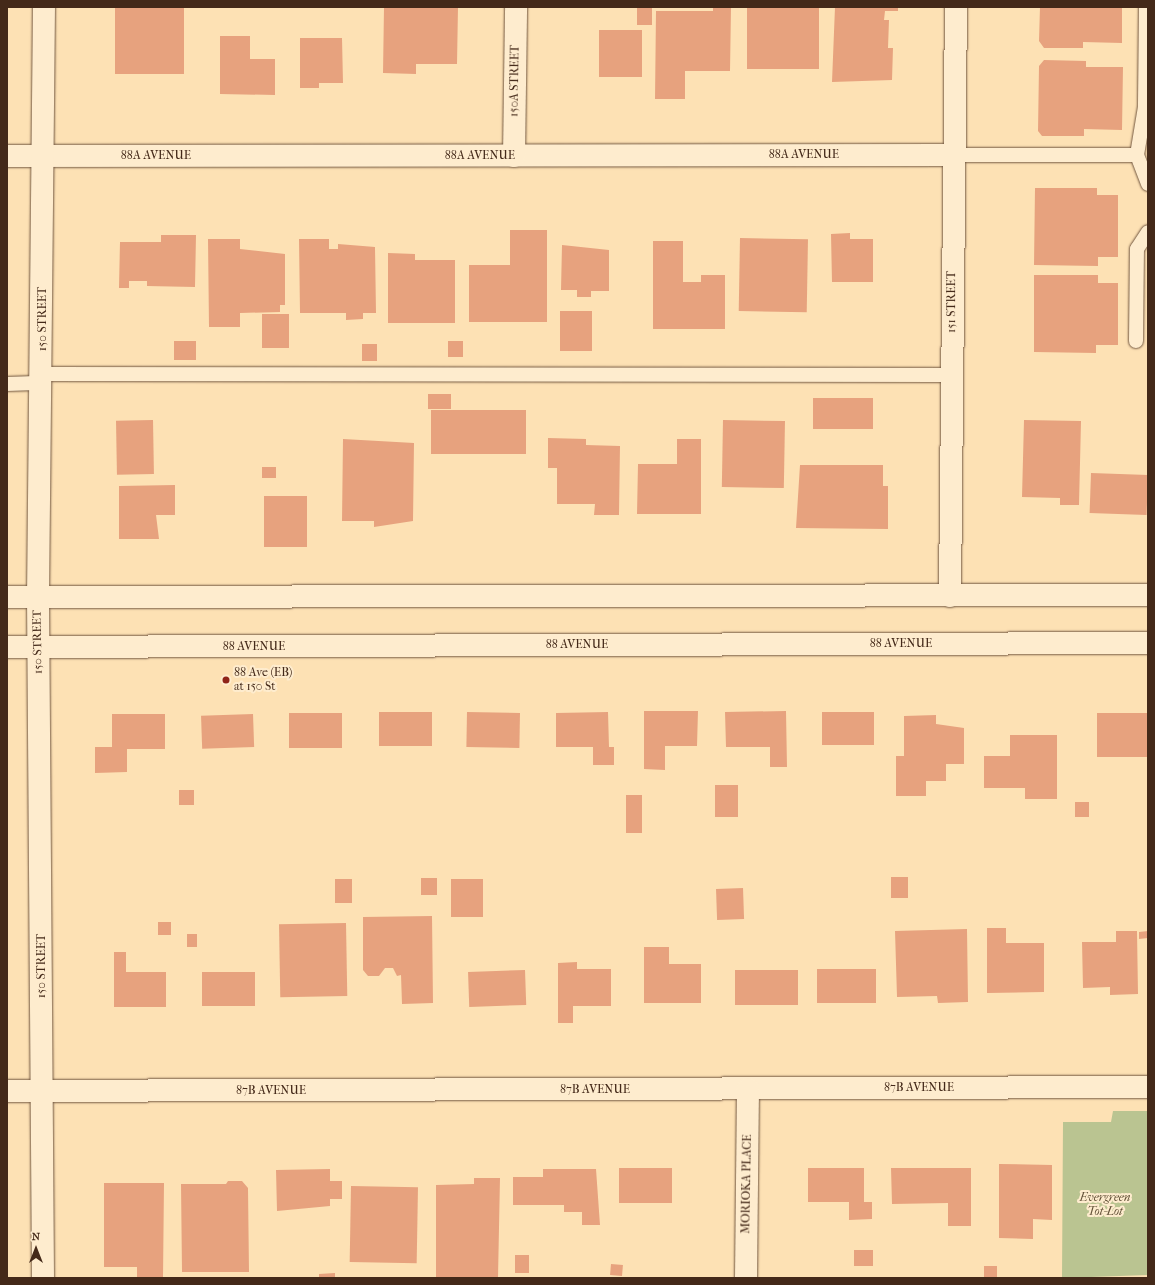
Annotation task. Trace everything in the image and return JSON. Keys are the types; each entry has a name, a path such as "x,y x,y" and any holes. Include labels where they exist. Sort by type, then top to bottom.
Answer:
{"street":[{"name":"150 STREET","path":"43,1278 38,598 43,378 44,7"},
{"name":"150A STREET","path":"514,156 516,7"},
{"name":"151 STREET","path":"950,596 953,155 956,7"},
{"name":"88A AVENUE","path":"7,156 953,155"},
{"path":"7,597 1148,595"},
{"name":"88 AVENUE","path":"7,647 1148,643"},
{"name":"87B AVENUE","path":"7,1091 1148,1087"},
{"name":"MORIOKA PLACE","path":"746,1278 748,1089"}],"lane":[{"path":"1146,7 1145,107 1137,155 1148,184"},
{"path":"953,155 1137,155"},
{"path":"1136,341 1137,249 1148,232"},
{"path":"7,384 43,378 952,375"}],"green space":[{"name":"Evergreen Tot-Lot","path":"1113,1111 1148,1111 1148,1275 1062,1278 1063,1122 1111,1122"}],"building":[{"path":"115,7 184,7 184,74 115,74"},
{"path":"384,7 458,7 457,64 416,64 416,74 383,73"},
{"path":"637,7 652,7 652,25 637,25"},
{"path":"713,7 731,7 730,71 685,71 685,99 655,99 656,11 713,11"},
{"path":"747,7 819,7 819,69 747,69"},
{"path":"835,7 898,7 898,11 885,11 884,20 889,20 888,48 893,48 892,80 832,82"},
{"path":"1040,7 1122,7 1122,43 1083,42 1083,48 1044,48 1039,41"},
{"path":"599,30 642,30 642,77 599,77"},
{"path":"220,36 250,36 250,59 275,59 275,95 220,94"},
{"path":"300,38 342,38 343,83 319,83 319,88 300,88"},
{"path":"1044,60 1086,61 1086,67 1123,67 1122,130 1084,129 1084,136 1042,136 1038,131 1039,66"},
{"path":"1035,188 1097,188 1097,195 1118,195 1118,257 1098,257 1098,266 1034,265"},
{"path":"510,230 547,230 547,322 469,322 469,265 510,265"},
{"path":"850,233 850,239 873,239 873,282 832,282 831,234"},
{"path":"161,235 196,235 195,287 147,286 147,281 129,281 129,288 119,288 120,242 161,242"},
{"path":"740,238 808,239 807,312 739,311"},
{"path":"208,239 240,239 240,249 285,254 285,305 280,305 280,312 240,313 240,327 209,327"},
{"path":"299,239 329,239 329,249 338,249 338,244 375,247 376,313 363,313 363,319 346,320 346,313 300,313"},
{"path":"653,241 683,241 683,282 701,282 701,275 725,275 725,329 653,329"},
{"path":"562,245 609,250 609,291 591,291 591,297 577,297 577,290 561,290"},
{"path":"388,253 415,254 415,260 455,260 455,323 388,323"},
{"path":"1034,275 1098,275 1098,283 1118,283 1118,345 1096,345 1096,353 1034,352"},
{"path":"560,311 592,311 592,351 560,351"},
{"path":"262,314 289,314 289,348 262,348"},
{"path":"174,341 196,341 196,360 174,360"},
{"path":"448,341 463,341 463,357 448,357"},
{"path":"362,344 377,344 377,361 362,361"},
{"path":"428,394 451,394 451,409 428,409"},
{"path":"813,398 873,398 873,429 813,429"},
{"path":"431,410 526,410 526,454 431,454"},
{"path":"153,420 154,474 117,475 116,421"},
{"path":"723,420 785,421 784,488 722,487"},
{"path":"1024,420 1081,421 1079,505 1060,505 1060,498 1022,497"},
{"path":"548,438 586,439 586,445 620,446 619,515 594,515 595,504 557,504 557,468 548,468"},
{"path":"343,439 414,443 413,521 374,527 374,521 342,521"},
{"path":"677,439 701,439 701,514 637,514 638,464 677,464"},
{"path":"800,465 883,465 883,486 888,486 888,529 796,528"},
{"path":"262,467 276,467 276,478 262,478"},
{"path":"1091,473 1148,475 1147,515 1090,513"},
{"path":"175,485 175,515 156,515 159,539 119,539 119,486"},
{"path":"264,496 307,496 307,547 264,547"},
{"path":"644,711 698,711 697,746 665,746 665,770 644,769"},
{"path":"786,711 787,767 770,767 770,747 726,747 725,712"},
{"path":"379,712 432,712 432,746 379,746"},
{"path":"467,712 520,713 519,748 466,747"},
{"path":"608,712 609,747 614,747 614,765 593,765 593,747 556,747 556,713"},
{"path":"822,712 874,712 874,745 822,745"},
{"path":"289,713 342,713 342,748 289,748"},
{"path":"1097,713 1147,713 1147,757 1097,757"},
{"path":"112,714 165,714 165,749 127,749 127,772 95,773 95,747 112,747"},
{"path":"253,714 254,747 202,749 201,716"},
{"path":"936,715 936,724 964,728 964,764 946,764 946,781 926,781 926,796 896,796 896,756 904,756 904,716"},
{"path":"1010,735 1057,735 1057,799 1025,799 1025,788 984,788 984,756 1010,756"},
{"path":"715,785 738,785 738,817 715,817"},
{"path":"179,790 194,790 194,805 179,805"},
{"path":"626,795 642,795 642,833 626,833"},
{"path":"1075,802 1089,802 1089,817 1075,817"},
{"path":"891,877 908,877 908,898 891,898"},
{"path":"421,878 437,878 437,895 421,895"},
{"path":"335,879 352,879 352,903 335,903"},
{"path":"451,879 483,879 483,917 451,917"},
{"path":"743,888 744,919 717,920 716,889"},
{"path":"432,916 433,1003 402,1004 401,975 397,976 393,968 385,968 379,976 368,976 363,970 363,917"},
{"path":"158,922 171,922 171,935 158,935"},
{"path":"346,923 347,996 280,997 279,924"},
{"path":"987,928 1006,928 1006,943 1044,943 1044,992 987,993"},
{"path":"967,929 968,1002 938,1003 937,996 897,997 895,931"},
{"path":"1116,931 1137,931 1138,994 1110,995 1110,987 1083,988 1082,942 1116,942"},
{"path":"1148,931 1148,938 1139,939 1139,932"},
{"path":"187,934 197,934 197,947 187,947"},
{"path":"644,947 669,947 669,964 701,964 701,1003 644,1003"},
{"path":"114,952 126,952 126,972 166,972 166,1007 114,1007"},
{"path":"577,962 577,969 611,969 611,1006 573,1006 573,1023 558,1023 558,963"},
{"path":"817,969 876,969 876,1003 817,1003"},
{"path":"525,970 526,1005 469,1007 468,972"},
{"path":"735,970 798,970 798,1005 735,1005"},
{"path":"202,972 255,972 255,1006 202,1006"},
{"path":"999,1164 1052,1165 1052,1220 1033,1219 1033,1239 999,1238"},
{"path":"619,1168 672,1168 672,1203 619,1203"},
{"path":"808,1168 864,1168 864,1202 872,1202 872,1219 849,1220 849,1202 808,1202"},
{"path":"891,1168 971,1168 971,1226 948,1226 948,1203 892,1204"},
{"path":"330,1169 330,1181 342,1181 342,1199 330,1199 330,1206 277,1211 276,1170"},
{"path":"543,1169 596,1169 600,1225 582,1225 582,1212 564,1212 564,1205 513,1205 513,1177 543,1177"},
{"path":"474,1178 500,1178 498,1278 436,1278 436,1185 474,1184"},
{"path":"228,1181 242,1181 248,1188 249,1272 182,1272 181,1184 226,1184"},
{"path":"104,1183 164,1183 163,1278 137,1278 137,1267 104,1267"},
{"path":"351,1186 418,1187 417,1263 350,1262"},
{"path":"854,1250 873,1250 873,1266 854,1266"},
{"path":"515,1255 529,1255 529,1273 515,1273"},
{"path":"611,1264 623,1265 622,1276 610,1275"},
{"path":"984,1266 997,1266 997,1278 984,1278"},
{"path":"335,1273 335,1278 319,1278 319,1274"}],"place":[{"name":"88 Ave (EB) at 150 St","path":"226,680"}]}
